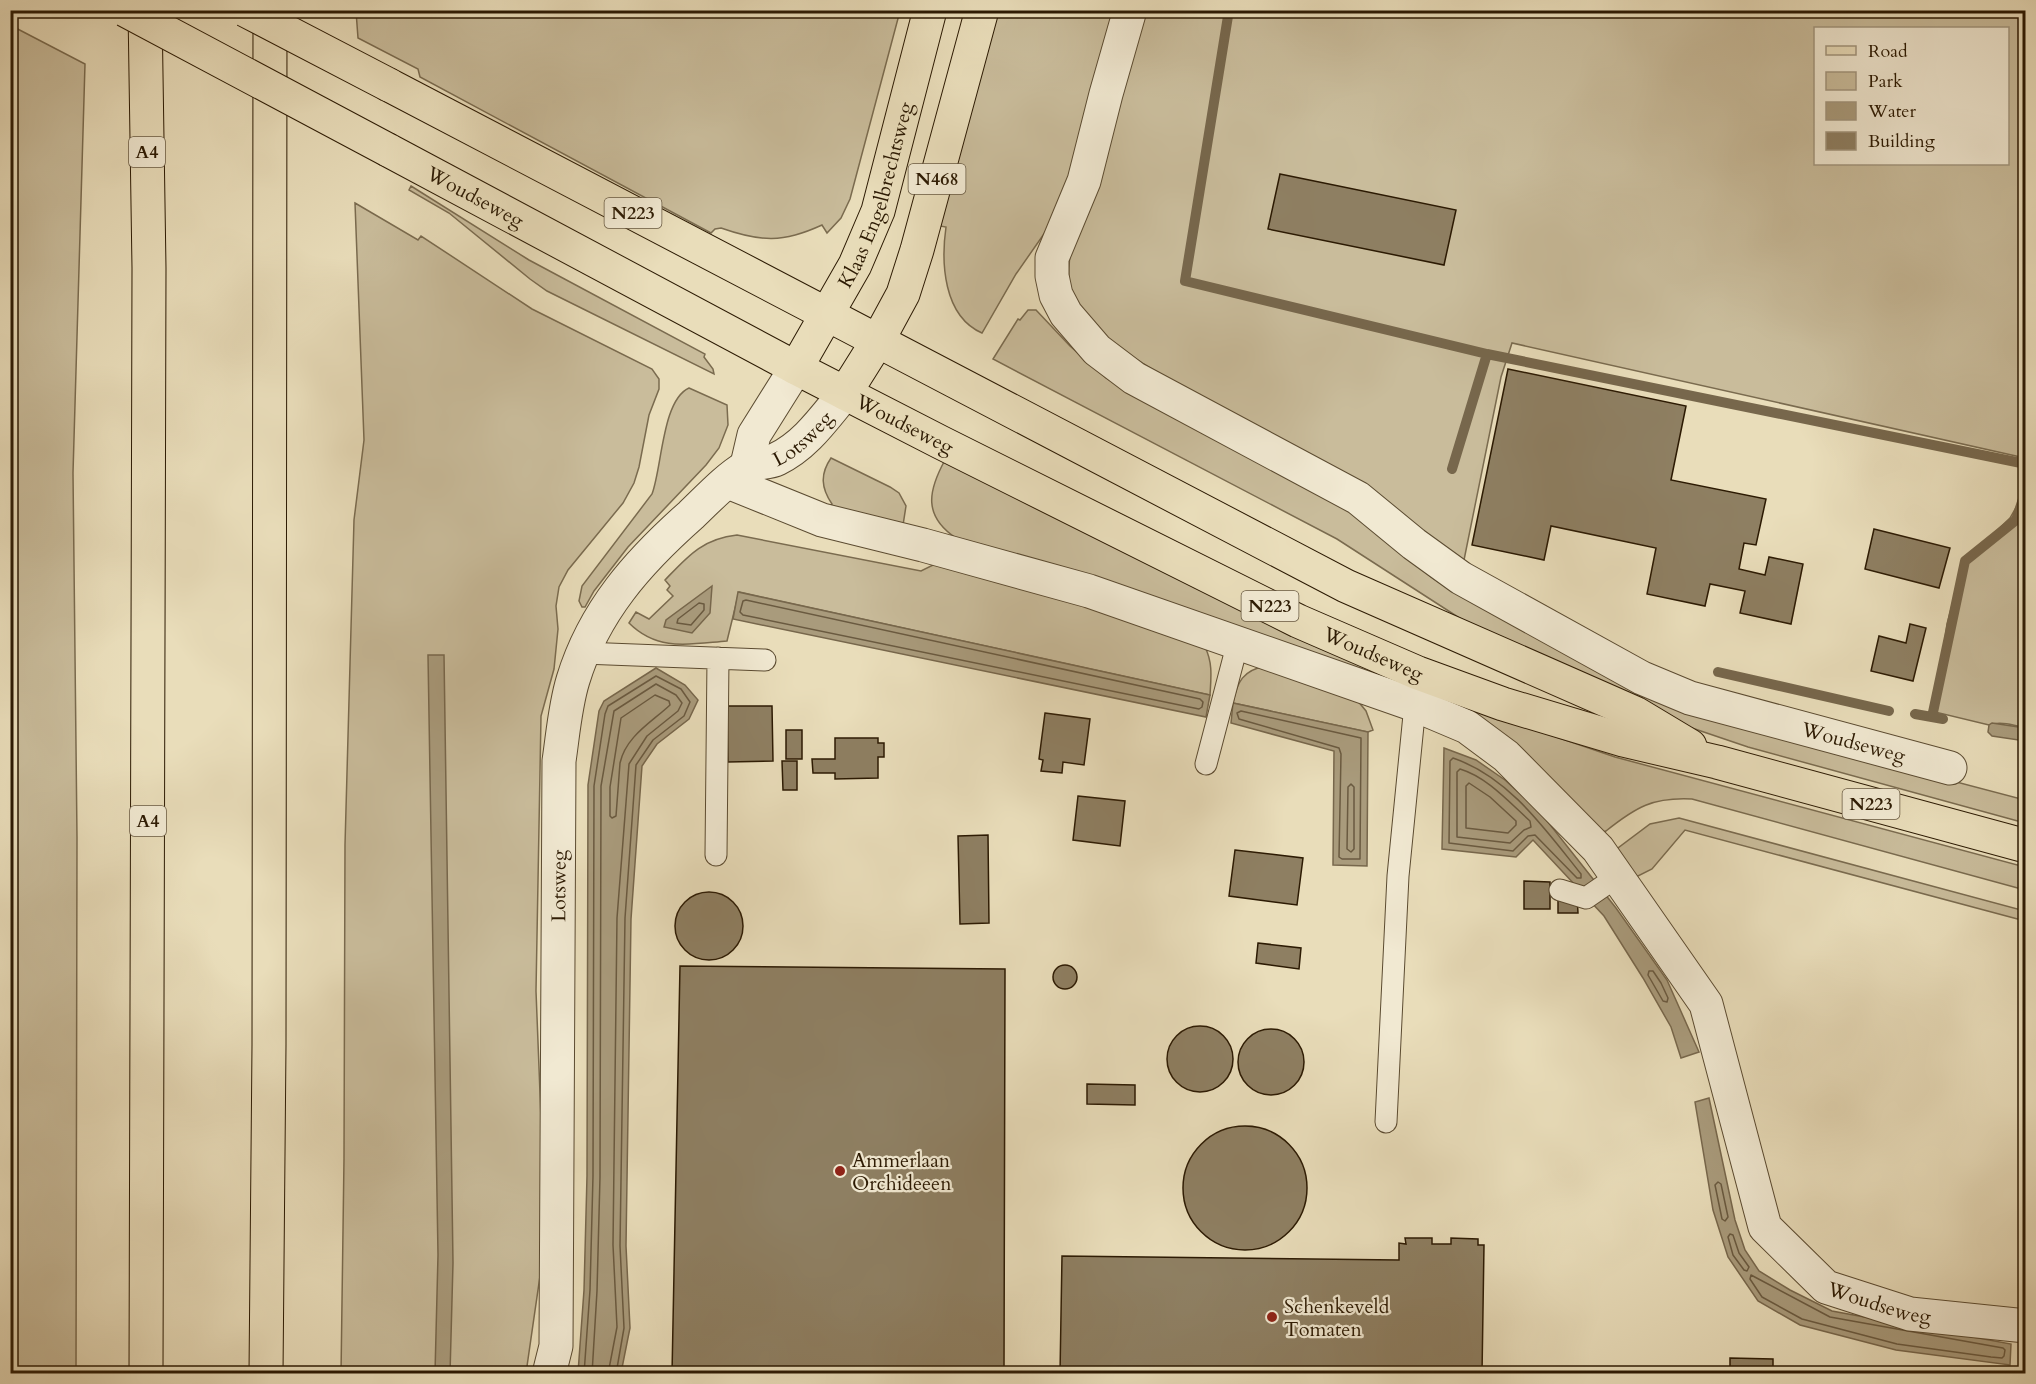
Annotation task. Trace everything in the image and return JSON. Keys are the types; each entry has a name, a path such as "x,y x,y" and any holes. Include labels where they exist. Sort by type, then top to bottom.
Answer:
{"main road":[{"name":"Woudseweg","path":"245,10 1346,586 1635,713 1717,762"},
{"path":"266,1374 269,1045 270,10"},
{"name":"Klaas Engelbrechtsweg","path":"796,368 855,265 878,211 930,10"},
{"name":"N468","path":"845,393 877,342 903,294 982,10"},
{"name":"Woudseweg","path":"139,17 796,368 1298,621 1418,673 1557,721 2025,846"},
{"name":"A4","path":"139,17 149,268 146,1374"}],"street":[{"name":"Woudseweg","path":"1130,10 1084,181 1052,258 1052,276 1056,295 1066,314 1097,350 1134,378 1358,498 1461,579 1642,678 1690,698 1950,768"},
{"name":"Lotsweg","path":"738,474 754,435 796,368"},
{"name":"Lotsweg","path":"549,1374 556,1346 559,761 566,708 583,653 598,620 617,591 662,541 738,474 792,452 811,434 845,393"},
{"name":"Woudseweg","path":"738,474 822,520 1089,591 1415,705 1467,727 1506,756 1598,849 1601,887 1706,1004 1765,1227 1826,1287 1910,1314 2025,1326"}],"lane":[{"path":"1206,764 1238,642"},
{"path":"583,653 765,660"},
{"path":"716,855 718,658"},
{"name":"Woudseweg","path":"1386,1122 1398,876 1415,705"},
{"path":"1560,890 1601,887"}],"green space":[{"path":"356,10 900,11 850,199 841,218 827,233 822,225 783,238 760,238 721,228 711,233 420,77 418,69 358,38"},
{"path":"997,11 1113,11 1083,129 1063,195 1046,231 1016,274 982,333 969,325 959,314 952,301 945,271 946,227 940,226"},
{"path":"1141,11 2025,11 2025,458 1512,343 1501,377 1463,565 1131,356 1112,342 1086,316 1074,296 1069,277 1070,251"},
{"path":"10,25 85,64 73,473 77,837 76,1374 10,1373"},
{"path":"411,186 529,260 705,354 704,357 714,374 547,291 449,213 409,190"},
{"path":"355,203 418,240 421,236 532,309 652,369 659,379 659,389 649,415 634,483 623,503 568,570 559,587 556,606 558,629 554,669 541,716 536,991 543,1170 541,1269 526,1373 341,1374 345,845 354,520 364,440"},
{"path":"1028,310 1036,310 1070,346 1106,378 1147,403 1292,475 1370,525 1431,577 1449,589 1717,719 2025,800 2025,823 1748,747 1689,727 1461,619 1337,539 993,359 1018,319 1020,320"},
{"path":"689,388 727,405 728,425 719,448 706,465 628,547 594,591 585,607 582,607 579,601 582,586 652,494 668,420 680,395"},
{"path":"831,458 899,493 906,506 903,525 830,507 832,504 823,481 827,464"},
{"path":"945,460 1474,709 1615,757 2025,867 2025,890 1692,799 1666,800 1646,805 1600,833 1511,750 956,538 938,521 932,502 935,482"},
{"path":"2025,492 2025,728 2002,723 1989,725 1935,712 1947,624 1959,579 1972,554 2010,518"},
{"path":"737,535 921,571 935,564 1045,590 1205,647 1210,665 1210,695 739,592 727,641 687,644 663,642 640,632 629,623 636,612 649,619 673,596 667,590 670,586 665,580 696,550 714,540"},
{"path":"1266,666 1357,700 1366,711 1373,730 1368,732 1233,703 1242,678"},
{"path":"1679,818 2025,911 2025,921 1685,830 1652,869 1632,879 1616,853 1618,848 1650,824"}],"water":[{"path":"712,586 710,613 692,633 664,627 666,620"},
{"path":"738,592 1210,695 1206,717 733,619"},
{"path":"428,655 444,655 453,1263 450,1374 435,1373 438,1255"},
{"path":"656,668 685,685 698,700 689,719 657,744 642,766 631,919 626,1246 630,1328 621,1373 578,1373 584,1290 587,1176 588,785 599,711 604,701"},
{"path":"1233,703 1368,732 1367,866 1333,865 1334,751 1231,723"},
{"path":"1992,723 2025,728 2025,741 1992,736 1988,732 1989,725"},
{"path":"1444,748 1476,760 1505,780 1540,812 1616,908 1667,980 1699,1052 1681,1058 1671,1027 1604,916 1533,840 1516,857 1442,849"},
{"path":"1709,1098 1735,1220 1745,1250 1759,1271 1832,1311 2011,1344 2010,1365 1896,1350 1800,1325 1758,1301 1728,1257 1713,1210 1695,1102"}],"building":[{"path":"1280,174 1456,210 1444,265 1268,229"},
{"path":"1508,369 1686,406 1671,480 1766,499 1756,545 1744,543 1739,569 1765,575 1769,557 1803,564 1791,624 1740,613 1745,591 1710,584 1705,606 1647,594 1656,548 1551,526 1544,560 1472,545"},
{"path":"1874,529 1950,548 1939,588 1865,569"},
{"path":"1910,624 1926,628 1913,681 1871,671 1879,636 1906,643"},
{"path":"727,706 772,706 773,761 728,762"},
{"path":"1045,713 1090,719 1084,765 1063,762 1062,773 1041,771 1043,760 1039,759"},
{"path":"786,730 802,730 802,759 786,759"},
{"path":"835,738 878,738 878,743 884,743 884,757 878,757 878,778 835,779 835,773 813,773 812,759 835,759"},
{"path":"782,761 797,761 797,790 783,790"},
{"path":"1078,796 1125,801 1120,846 1073,840"},
{"path":"988,835 989,923 960,924 958,836"},
{"path":"1235,850 1303,858 1297,905 1229,896"},
{"path":"1524,881 1550,882 1550,909 1524,909"},
{"path":"709,892 722,895 733,902 740,913 743,926 740,939 733,950 722,957 709,960 696,957 685,950 678,939 675,926 678,913 685,902 696,895"},
{"path":"1558,896 1577,896 1578,913 1558,913"},
{"path":"1258,943 1301,948 1299,969 1256,963"},
{"path":"1065,965 1074,968 1077,977 1074,986 1065,989 1056,986 1053,977 1056,968"},
{"name":"Ammerlaan Orchideeen","path":"680,966 1005,969 1004,1374 672,1374"},
{"path":"1200,1026 1213,1028 1223,1036 1231,1046 1233,1059 1231,1072 1223,1082 1213,1090 1200,1092 1187,1090 1177,1082 1169,1072 1167,1059 1169,1046 1177,1036 1187,1028"},
{"path":"1265,1029 1277,1029 1289,1034 1299,1044 1304,1062 1302,1075 1289,1090 1277,1095 1265,1095 1253,1090 1243,1080 1238,1068 1238,1056 1243,1044 1253,1034"},
{"path":"1087,1084 1135,1085 1135,1105 1087,1104"},
{"path":"1245,1126 1269,1131 1289,1144 1302,1164 1307,1188 1302,1212 1289,1232 1269,1245 1245,1250 1221,1245 1201,1232 1188,1212 1183,1188 1188,1164 1201,1144 1221,1131"},
{"name":"Schenkeveld Tomaten","path":"1405,1238 1432,1238 1432,1244 1451,1244 1451,1238 1478,1239 1478,1245 1484,1245 1482,1374 1060,1374 1062,1256 1399,1260 1399,1243 1406,1244"},
{"path":"1730,1358 1773,1359 1773,1374 1730,1374"}],"waterway":[{"path":"1229,10 1185,281 1487,354 2026,464"},
{"path":"1452,469 1487,354"},
{"path":"1932,717 1965,561 2016,520 2026,490"},
{"path":"1718,672 1889,711"},
{"path":"1915,714 1943,719"}],"place":[{"name":"Ammerlaan Orchideeen","path":"840,1171"},
{"name":"Schenkeveld Tomaten","path":"1272,1317"}]}
